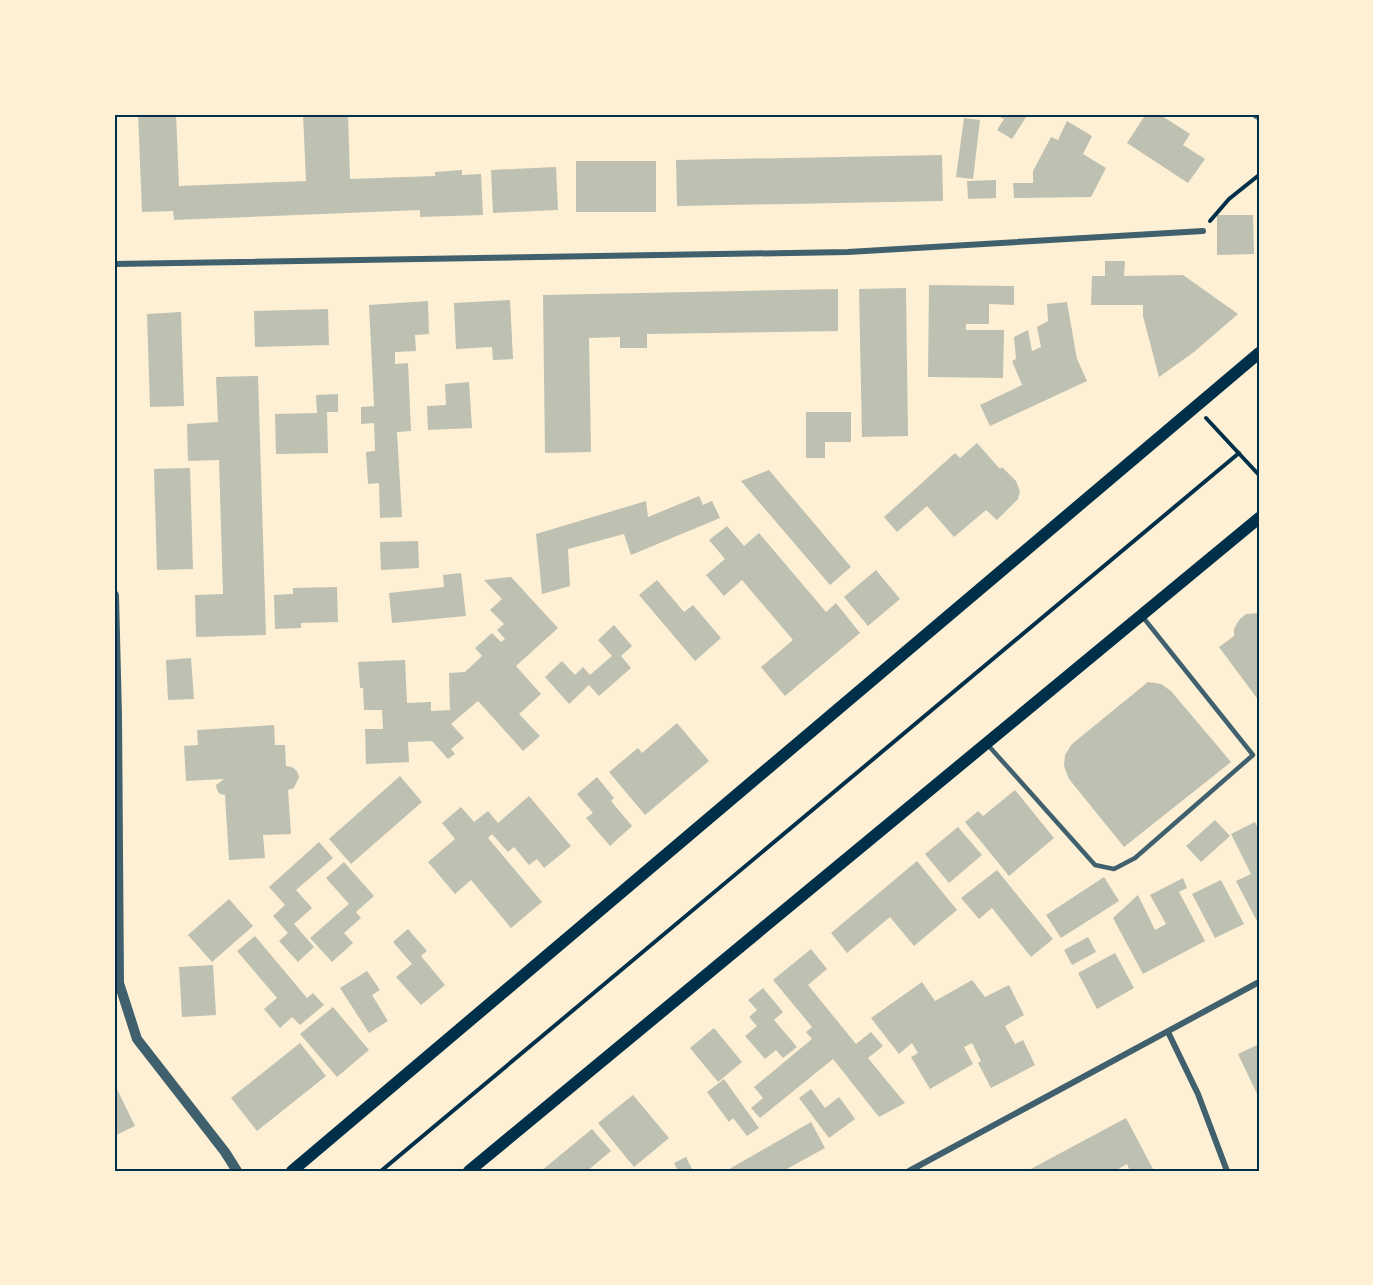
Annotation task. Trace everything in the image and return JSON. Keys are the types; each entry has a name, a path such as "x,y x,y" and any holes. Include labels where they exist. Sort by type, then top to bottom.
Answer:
{"main road":[{"path":"292,1171 1259,353"},
{"path":"469,1171 1259,518"}],"street":[{"path":"114,264 848,252 1203,231"},
{"path":"114,595 119,983 137,1039 225,1152 237,1171"},
{"path":"909,1171 1259,982"},
{"path":"1168,1032 1198,1094 1227,1171"}],"lane":[{"path":"987,744 1095,865 1114,869 1135,858 1253,755 1142,616"}],"path":[{"path":"1203,231 1215,213 1259,175"},
{"path":"1206,417 1259,475"},
{"path":"381,1171 1239,453"}],"building":[{"path":"138,114 176,114 179,186 306,181 303,114 348,114 350,179 435,176 435,172 462,170 462,175 481,174 483,215 420,217 420,210 174,220 173,211 142,212"},
{"path":"995,114 1028,114 1012,139 997,130 1004,119"},
{"path":"1146,114 1159,114 1190,134 1183,145 1205,159 1188,183 1127,143"},
{"path":"964,118 980,120 973,179 956,177"},
{"path":"1067,121 1092,136 1083,154 1106,168 1091,197 1014,198 1013,183 1033,183 1033,171 1051,137 1058,140"},
{"path":"942,155 943,201 677,206 676,160"},
{"path":"576,161 656,161 656,212 576,212"},
{"path":"556,167 558,210 493,213 491,170"},
{"path":"996,180 996,198 968,199 967,181"},
{"path":"1217,215 1253,215 1254,254 1217,255"},
{"path":"1105,261 1125,261 1124,276 1183,275 1238,314 1194,352 1159,377 1143,316 1143,305 1091,305 1092,276 1105,276"},
{"path":"929,285 1014,286 1014,305 989,304 989,324 966,324 966,330 1004,330 1003,378 928,377"},
{"path":"906,288 908,436 862,437 859,289"},
{"path":"838,289 838,331 647,334 647,348 620,348 620,337 589,338 591,452 545,453 543,295"},
{"path":"510,300 513,359 493,360 492,347 456,349 454,303"},
{"path":"428,301 429,334 415,335 416,351 395,352 395,364 408,363 411,431 397,432 402,517 380,518 379,483 368,484 366,452 375,451 374,423 361,424 361,407 374,406 369,305"},
{"path":"1067,302 1077,359 1087,381 990,426 980,405 1022,385 1012,361 1016,359 1014,337 1028,330 1032,351 1041,347 1037,327 1048,321 1047,304"},
{"path":"328,309 329,345 255,347 254,311"},
{"path":"181,312 184,406 150,407 147,314"},
{"path":"258,376 266,635 196,637 195,595 223,594 219,460 188,461 187,424 218,422 216,377"},
{"path":"469,382 472,428 428,430 427,406 446,405 445,384"},
{"path":"338,394 338,412 327,412 328,453 276,454 275,414 317,413 316,395"},
{"path":"806,412 851,412 851,442 825,442 825,458 806,458"},
{"path":"977,443 1000,469 1002,467 1016,481 1020,491 1018,499 997,520 986,510 954,537 927,506 897,532 884,517 955,453 960,458"},
{"path":"190,468 193,569 157,570 154,469"},
{"path":"769,470 851,567 830,585 741,481"},
{"path":"699,496 703,505 712,501 720,518 631,555 624,534 568,549 570,586 542,594 536,534 646,501 648,517"},
{"path":"727,526 744,546 759,533 826,612 836,603 860,633 785,696 761,667 793,640 742,580 724,596 706,575 725,559 709,540"},
{"path":"418,541 419,568 381,570 380,542"},
{"path":"876,570 900,599 868,626 844,597"},
{"path":"461,573 466,616 392,623 389,593 444,587 443,575"},
{"path":"511,577 558,628 516,666 541,694 519,714 540,736 523,751 478,701 451,724 464,738 451,749 455,754 448,759 432,741 408,742 409,762 366,764 365,729 383,729 382,710 364,710 358,662 405,660 407,703 431,702 431,711 450,710 449,673 465,672 482,656 475,648 492,633 501,642 505,639 497,630 504,624 490,610 502,599 484,580"},
{"path":"657,580 684,612 693,605 721,638 695,661 639,595"},
{"path":"337,587 338,622 301,623 301,628 275,629 274,595 293,594 293,588"},
{"path":"1259,613 1259,701 1219,647 1234,636 1234,629 1246,614"},
{"path":"614,625 632,646 621,656 631,668 599,696 589,685 569,704 545,677 562,661 575,675 583,667 590,675 612,656 598,640"},
{"path":"191,658 194,699 168,700 166,660"},
{"path":"1148,682 1161,684 1171,691 1231,762 1124,847 1069,779 1064,766 1065,755 1072,744"},
{"path":"677,723 709,761 645,815 609,772 638,748 642,753"},
{"path":"274,725 275,745 285,745 286,766 297,771 299,777 294,788 288,790 291,834 263,835 265,858 229,860 225,795 220,794 216,785 224,779 186,781 184,746 198,745 197,730"},
{"path":"400,776 422,802 351,864 329,839"},
{"path":"597,777 614,798 611,801 632,826 610,846 586,818 593,813 577,794"},
{"path":"1015,790 1054,838 1009,876 965,822 978,811 983,816"},
{"path":"529,796 571,846 544,868 537,859 529,865 514,847 508,852 492,834 488,838 542,902 511,928 471,880 455,894 428,862 455,839 442,823 461,807 474,822 488,811 498,823"},
{"path":"1215,820 1230,836 1201,862 1186,846"},
{"path":"1255,822 1259,830 1259,925 1236,881 1251,874 1231,834"},
{"path":"958,827 982,855 949,883 925,854"},
{"path":"319,842 333,858 296,890 312,908 294,924 314,947 298,962 279,941 288,933 273,916 285,905 269,887"},
{"path":"917,861 957,910 914,946 890,917 847,953 831,933"},
{"path":"344,862 374,896 356,912 361,918 344,933 353,943 332,962 310,938 349,904 326,878"},
{"path":"997,870 1053,939 1031,957 992,908 979,919 961,898"},
{"path":"1104,877 1119,901 1061,938 1046,915"},
{"path":"1183,878 1187,888 1179,892 1205,941 1143,974 1113,918 1138,895 1155,930 1166,924 1150,895"},
{"path":"1221,880 1244,924 1215,938 1192,894"},
{"path":"229,899 253,926 212,962 188,935"},
{"path":"408,929 427,951 421,956 445,985 421,1005 396,977 412,964 393,942"},
{"path":"255,936 307,998 313,993 324,1005 300,1025 292,1017 280,1028 264,1009 277,998 237,951"},
{"path":"1088,937 1096,952 1072,965 1064,950"},
{"path":"811,949 827,969 808,985 856,1044 871,1032 883,1046 868,1058 905,1103 879,1117 833,1059 760,1118 751,1108 763,1098 754,1087 812,1039 806,1032 812,1027 773,980"},
{"path":"1115,953 1134,988 1097,1009 1078,973"},
{"path":"213,965 216,1015 182,1017 179,967"},
{"path":"367,971 380,990 372,995 388,1021 369,1033 340,988"},
{"path":"972,980 985,997 1009,985 1024,1015 1005,1026 1015,1044 1023,1040 1035,1065 991,1088 978,1063 981,1061 972,1043 964,1047 973,1064 930,1089 911,1057 918,1053 912,1043 899,1054 871,1018 922,982 935,1001"},
{"path":"763,988 783,1012 774,1020 797,1047 783,1058 776,1050 765,1059 745,1036 757,1026 749,1017 757,1010 748,1000"},
{"path":"333,1007 369,1050 337,1077 300,1034"},
{"path":"714,1028 742,1062 718,1082 690,1048"},
{"path":"300,1043 326,1076 257,1131 231,1098"},
{"path":"1259,1044 1259,1098 1238,1054"},
{"path":"724,1079 759,1128 747,1136 733,1118 729,1122 707,1092"},
{"path":"114,1083 135,1126 114,1136"},
{"path":"811,1089 825,1108 839,1097 855,1119 829,1138 799,1098"},
{"path":"633,1095 669,1138 634,1167 598,1123"},
{"path":"1126,1118 1153,1169 1130,1171 1127,1164 1115,1171 1027,1171"},
{"path":"811,1122 825,1148 783,1171 726,1171"},
{"path":"592,1129 611,1151 587,1171 541,1171"},
{"path":"686,1157 693,1171 678,1171 674,1163"}]}
